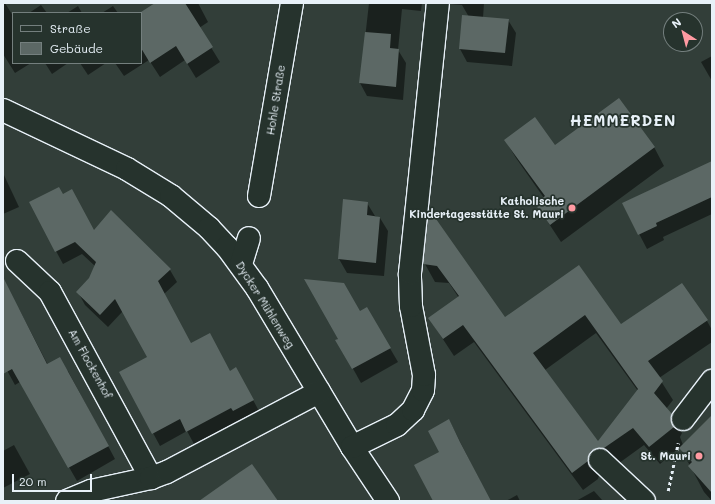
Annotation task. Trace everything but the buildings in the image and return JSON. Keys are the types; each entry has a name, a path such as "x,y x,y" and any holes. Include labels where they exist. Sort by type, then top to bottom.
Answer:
{"street":[{"name":"Hohle Straße","path":"260,196 292,3"},
{"path":"352,447 397,425 413,410 423,390 424,375 411,306 410,273 438,3"},
{"name":"Dycker Mühlenweg","path":"3,110 115,162 156,186 200,219 218,237 241,264 257,288 352,447 388,501"},
{"path":"241,264 249,238"},
{"name":"Am Flockenhof","path":"17,260 50,292 151,478"},
{"path":"683,419 712,381"},
{"path":"68,501 91,491 151,478 182,464 319,392"},
{"path":"600,460 644,501"}],"path":[{"path":"667,494 683,419"}],"place":[{"name":"Katholische Kindertagesstätte St. Mauri","path":"572,208"},
{"name":"St. Mauri","path":"699,456"}],"district":[{"name":"HEMMERDEN","path":"623,121"}]}
